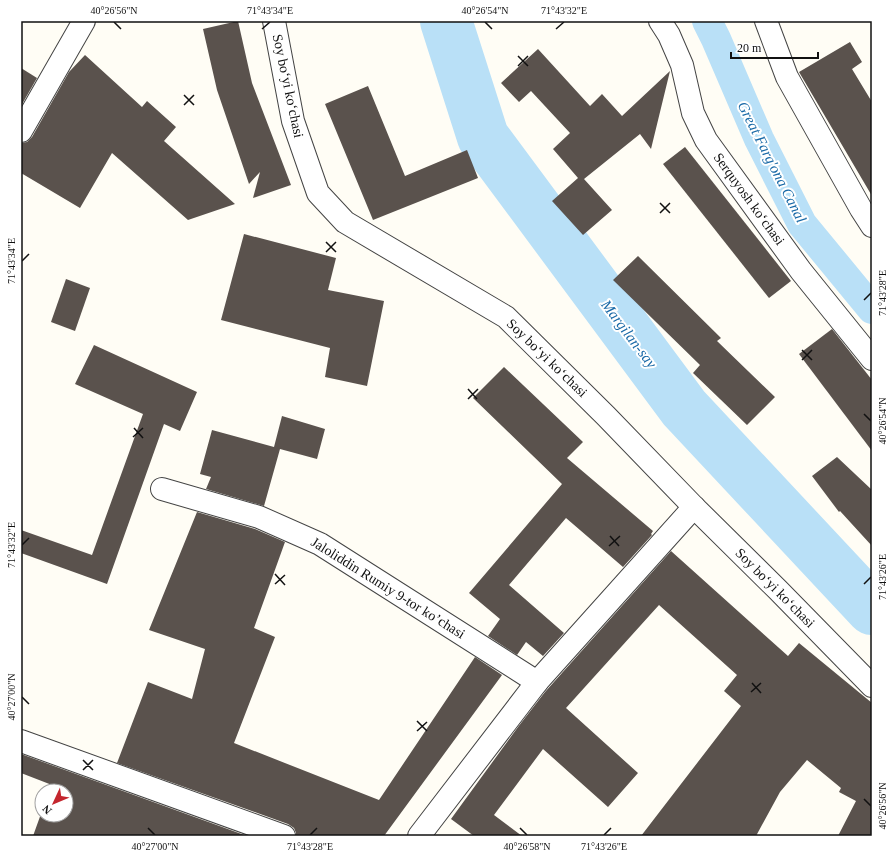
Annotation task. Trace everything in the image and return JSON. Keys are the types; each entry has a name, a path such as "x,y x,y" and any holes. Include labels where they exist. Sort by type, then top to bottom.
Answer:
{"street":[{"path":"21,131 84,21"},
{"name":"Soy boʻyi koʻchasi","path":"274,21 293,120 318,193 345,222 506,317 606,416 872,686"},
{"name":"Serquyosh koʻchasi","path":"660,21 669,35 682,65 693,113 706,140 801,271 872,359"},
{"path":"766,21 787,77 872,226"},
{"name":"Jaloliddin Rumiy 9-tor koʼchasi","path":"162,489 259,517 320,544 537,682"},
{"path":"419,836 537,682 694,507"},
{"path":"21,741 284,836"}],"building":[{"path":"238,21 252,83 291,185 253,198 260,172 249,184 217,90 203,29"},
{"path":"850,42 862,62 852,69 872,102 872,196 799,72"},
{"path":"538,49 590,106 602,94 622,116 670,71 651,149 640,134 584,179 612,210 583,235 552,201 578,178 553,149 570,133 531,91 519,102 501,83"},
{"path":"85,55 142,107 147,101 176,127 164,141 235,204 188,220 112,153 80,208 21,173 21,143 27,142 32,137 69,72"},
{"path":"21,68 37,78 21,106"},
{"path":"368,86 405,176 467,150 478,178 373,220 325,104"},
{"path":"685,147 791,281 769,298 663,164"},
{"path":"244,234 336,258 328,290 384,301 367,386 325,377 330,348 221,320"},
{"path":"638,256 721,338 717,341 775,397 747,425 693,373 700,365 613,280"},
{"path":"66,279 90,288 75,331 51,322"},
{"path":"832,329 872,380 872,451 799,354"},
{"path":"94,345 197,392 180,431 164,424 107,584 21,553 21,530 92,555 143,414 75,384"},
{"path":"504,367 583,442 567,458 653,531 651,534 652,535 623,567 566,518 509,585 564,633 543,656 526,642 517,655 488,636 500,619 469,593 562,484 473,398"},
{"path":"282,416 325,429 317,459 280,449 264,506 206,489 211,477 200,474 212,430 274,447"},
{"path":"837,457 872,490 872,546 840,511 839,512 812,476"},
{"path":"197,512 255,529 285,542 254,628 275,637 234,743 379,800 475,657 502,675 384,836 296,836 294,828 288,824 117,763 148,682 192,699 205,649 149,630"},
{"path":"671,551 788,656 799,643 872,703 872,836 838,836 856,801 839,792 841,788 807,760 780,792 756,836 641,836 741,706 724,691 737,675 659,605 566,708 638,773 608,807 543,749 494,815 522,836 474,836 451,819 545,692"},
{"path":"21,754 247,836 33,836 38,823 74,823 74,783 47,783 21,773"}],"waterway":[{"name":"Margilan-say","path":"446,21 483,137 684,408 872,609"},
{"name":"Great Farg'ona Canal","path":"707,21 759,139 802,224 872,309"}]}
